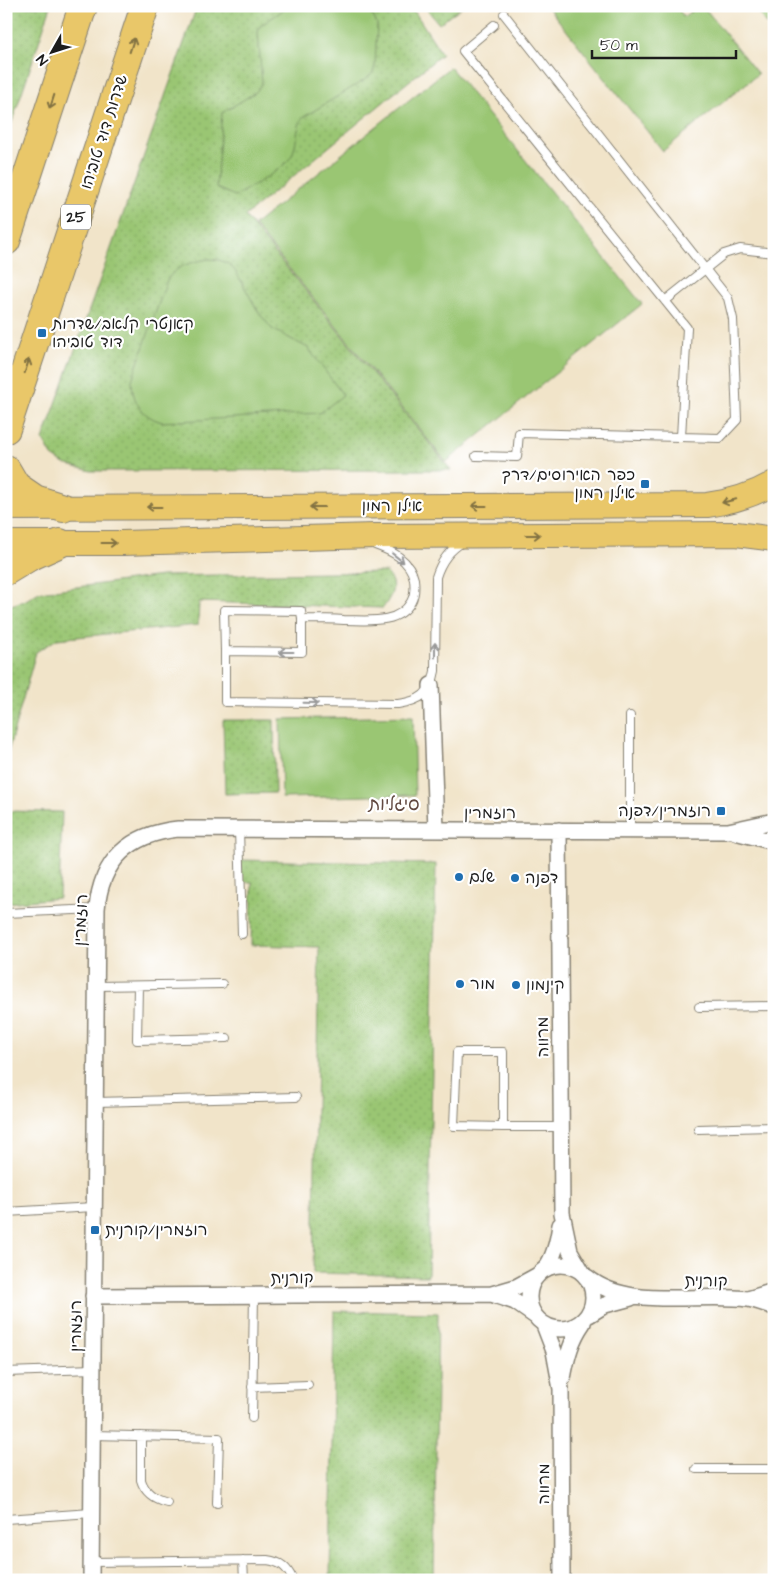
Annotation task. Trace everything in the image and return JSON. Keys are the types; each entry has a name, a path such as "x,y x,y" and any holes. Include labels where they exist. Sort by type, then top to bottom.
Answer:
{"highway":[{"path":"6,240 83,6"},
{"name":"שדרות דוד טוביהו","path":"6,429 145,6"},
{"path":"6,469 16,486 34,499 63,508"},
{"path":"6,571 29,557 60,543"}],"main road":[{"name":"אילן רמון","path":"6,508 707,505 732,501 762,490 774,483"},
{"name":"אילן רמון","path":"6,543 122,543 355,536 482,535 736,534 774,539"}],"street":[{"path":"431,685 436,830"},
{"name":"רוזמרין","path":"91,1580 97,909 101,884 109,867 120,853 140,838 164,830 728,831 774,821"},
{"name":"מרווה","path":"559,830 562,1213 570,1251 585,1275"},
{"name":"רוזמרין","path":"728,831 774,842"},
{"name":"מרווה","path":"542,1272 555,1250 562,1213"},
{"path":"565,1265 585,1275 592,1286 593,1306 587,1317 578,1326 558,1330 540,1320 530,1304 529,1294 532,1284 542,1272 555,1266 565,1265"},
{"name":"קורנית","path":"93,1296 491,1294 520,1285 542,1272"},
{"name":"קורנית","path":"585,1275 602,1288 635,1296 747,1299 774,1307"},
{"name":"קורנית","path":"747,1299 774,1292"},
{"name":"קורנית","path":"491,1294 515,1302 540,1320"},
{"name":"קורנית","path":"587,1317 605,1305 635,1296"},
{"name":"מרווה","path":"561,1389 570,1348 575,1335 587,1317"},
{"name":"מרווה","path":"540,1320 554,1351 561,1389 562,1580"}],"lane":[{"path":"476,456 517,457 520,433 720,438 736,420 733,319 728,298 504,14"},
{"path":"494,25 463,51 687,328 681,437"},
{"path":"665,301 724,254 740,249 774,253"},
{"path":"225,651 302,652 301,611 224,610 225,702 398,704 420,698 431,685 435,671 435,584 438,570 452,550 464,542 482,535"},
{"path":"302,619 384,620 398,615 407,608 413,599 415,588 413,576 408,566 399,556 355,536"},
{"path":"630,716 630,831"},
{"path":"239,830 242,934"},
{"path":"6,913 97,909"},
{"path":"97,986 222,984"},
{"path":"138,986 137,1040 227,1038"},
{"path":"699,1007 774,1006"},
{"path":"503,1127 503,1052 457,1052 454,1126 503,1127 561,1127"},
{"path":"96,1102 296,1097"},
{"path":"698,1129 774,1127"},
{"path":"6,1212 94,1207"},
{"path":"252,1418 254,1295"},
{"path":"6,1372 93,1369"},
{"path":"252,1387 308,1385"},
{"path":"92,1435 219,1438 217,1503"},
{"path":"141,1436 141,1480 143,1487 150,1495 166,1502"},
{"path":"696,1469 774,1469"},
{"path":"6,1519 91,1513"},
{"path":"243,1560 244,1580"},
{"path":"91,1562 268,1560 285,1566 293,1580"}],"green space":[{"path":"6,6 51,6 6,140"},
{"path":"197,6 411,6 442,54 245,216 451,470 91,471 64,464 52,456 43,440"},
{"path":"289,6 355,6 373,16 377,24 375,66 373,73 366,79 302,118 294,151 288,160 266,177 235,196 216,188 222,113 256,92 262,83 258,32 260,26"},
{"path":"424,6 463,6 439,24"},
{"path":"547,6 676,6 684,17 698,6 703,6 758,74 663,151"},
{"path":"753,6 774,6 774,34"},
{"path":"450,67 642,304 446,462 254,225"},
{"path":"209,259 229,264 236,272 259,313 272,329 308,348 343,395 320,413 162,422 143,412 136,401 132,380 167,280 180,268 191,263"},
{"path":"386,572 393,586 389,599 383,608 199,602 198,625 57,639 36,652 6,759 6,614 11,605 26,600 39,592 161,576"},
{"path":"413,716 415,795 282,798 280,719"},
{"path":"223,720 274,720 275,793 225,794"},
{"path":"6,811 62,812 59,898 6,903"},
{"path":"240,860 436,864 428,1276 313,1273 319,947 251,945 252,882 240,882"},
{"path":"334,1311 438,1313 434,1580 330,1580"}],"place":[{"name":"קאנטרי קלאב/שדרות דוד טוביהו","path":"42,333"},
{"name":"כפר האירוסים/דרך אילן רמון","path":"645,484"},
{"name":"רוזמרין/דפנה","path":"721,811"},
{"name":"שלם","path":"459,877"},
{"name":"דפנה","path":"515,878"},
{"name":"מור","path":"460,984"},
{"name":"קינמון","path":"516,985"},
{"name":"רוזמרין/קורנית","path":"95,1230"}],"district":[{"name":"סיגליות","path":"394,804"}]}
